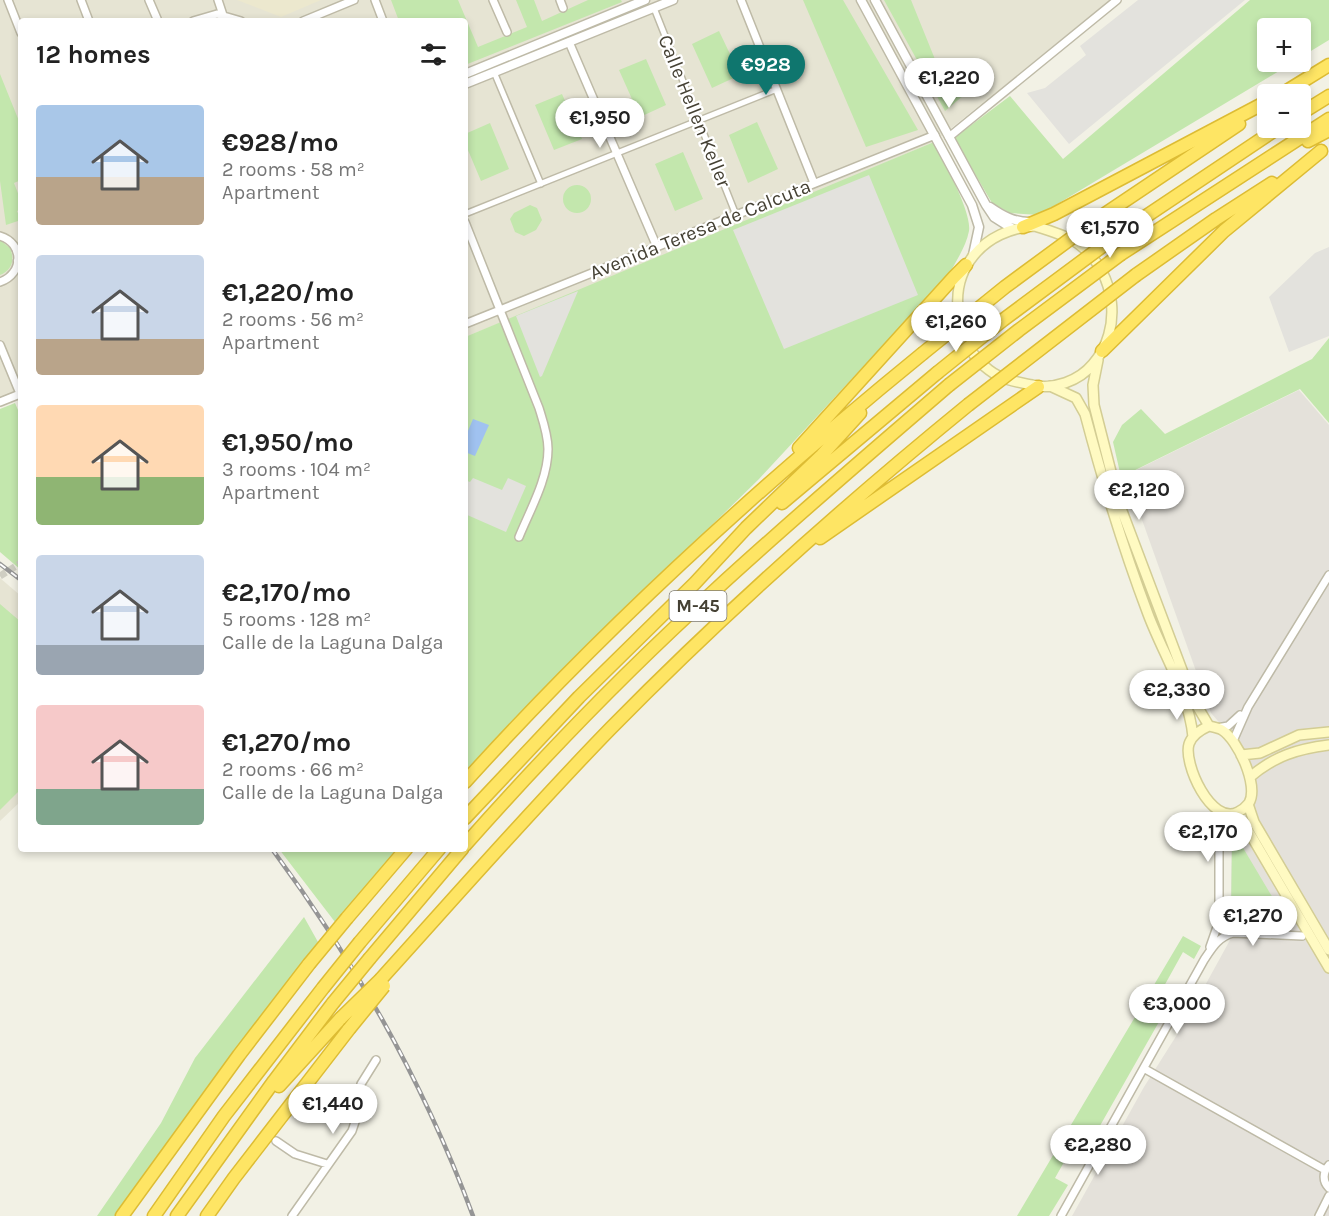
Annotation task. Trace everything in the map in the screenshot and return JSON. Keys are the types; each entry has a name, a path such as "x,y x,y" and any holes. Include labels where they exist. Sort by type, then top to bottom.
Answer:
{"highway":[{"path":"1298,84 1329,65"},
{"path":"1311,107 1329,96"},
{"path":"1023,226 1065,209 1257,109"},
{"path":"468,779 560,680 764,486 1005,287 1096,220 1257,110"},
{"name":"M-45","path":"468,842 596,705 710,594 796,516 949,385 1120,254 1329,119"},
{"path":"1269,158 1287,153 1329,130"},
{"name":"M-45","path":"468,815 579,697 694,583 783,503 1003,320 1112,239 1263,138"},
{"path":"207,1216 382,982 455,897 537,806 612,728 760,585 893,466 1136,275 1216,219 1325,149"},
{"path":"1101,353 1224,231 1325,149"},
{"path":"764,486 970,260"},
{"path":"694,583 746,528 822,455 891,379"},
{"path":"760,585 819,539 1044,386"},
{"path":"122,1216 239,1054 309,964 403,852"},
{"path":"154,1216 202,1147 323,988 436,852"},
{"path":"177,1216 333,1003 459,852"},
{"path":"213,1165 279,1086 341,1018 382,982"},
{"path":"144,1216 157,1197 202,1147"}],"main road":[{"path":"1193,737 1191,719 1149,617 1121,540 1085,414 1076,398 1044,386 1009,381 989,370 973,355 963,337 957,311 958,285 970,260 991,239 1023,226 1035,226 1056,233 1080,245 1096,261 1108,282 1112,309 1111,329 1101,353 1093,385 1094,405 1119,503 1193,699 1213,727"},
{"path":"1044,386 1065,383 1077,377 1088,369 1101,353"},
{"path":"1213,727 1222,729 1233,741 1250,777 1253,792 1248,804 1234,814 1219,813 1209,802 1192,769 1188,754 1193,737 1200,730 1213,727"},
{"path":"1240,755 1260,753 1299,735 1329,732"},
{"path":"1250,777 1267,763 1299,749 1329,745"},
{"path":"1248,804 1254,822 1329,950"},
{"path":"1234,814 1246,826 1329,968"}],"street":[{"path":"8,0 18,25"},
{"path":"81,0 88,18"},
{"path":"149,0 157,18"},
{"path":"218,0 223,15"},
{"path":"310,18 354,0"},
{"path":"375,0 382,18"},
{"path":"493,0 507,32"},
{"path":"560,0 563,8"},
{"path":"468,73 645,0"},
{"path":"468,83 673,0"},
{"path":"741,0 814,183"},
{"path":"861,0 976,215 978,236 970,260"},
{"path":"874,0 986,205 994,217 1023,226"},
{"path":"949,137 1117,0"},
{"name":"Calle Hellen Keller","path":"654,8 736,214"},
{"path":"200,18 210,14 232,18"},
{"path":"569,42 657,247"},
{"path":"494,72 541,184"},
{"path":"468,213 777,89"},
{"name":"Avenida Teresa de Calcuta","path":"468,323 935,135"},
{"path":"986,205 1023,226"},
{"path":"468,230 539,408 548,448 544,472 519,537"},
{"path":"0,236 18,248"},
{"path":"0,282 12,275 18,264"},
{"path":"0,345 18,388"},
{"path":"0,402 18,396"},
{"path":"1233,741 1248,706 1328,577"},
{"path":"1213,727 1233,722 1248,706"},
{"path":"1204,960 1218,927 1219,813"},
{"path":"1060,1216 1216,942 1225,935 1233,933 1302,936"},
{"path":"292,1216 352,1131 361,1084 376,1060"},
{"path":"1145,1069 1327,1168 1324,1178 1329,1188"},
{"path":"276,1141 295,1154 327,1164"},
{"path":"1319,1216 1329,1196"}],"shaded area":[{"path":"0,0 1111,0 934,142 655,261 468,336 468,18 18,18 18,400 0,407"},
{"path":"237,0 321,0 281,17"},
{"path":"1138,0 1245,0 1069,144 1027,93 1045,88 1086,55 1080,46"},
{"path":"869,175 918,295 784,349 733,230"},
{"path":"1329,247 1329,336 1289,352 1269,297 1315,253"},
{"path":"578,291 542,376 540,377 516,316"},
{"path":"1299,390 1329,425 1329,1216 1072,1216 1230,940 1232,836 1253,814 1255,784 1242,749 1211,713 1126,475"},
{"path":"473,478 502,490 508,478 526,486 506,532 468,515 468,481"},
{"path":"0,578 18,593 18,804 0,821"}],"green space":[{"path":"391,0 458,0 466,18 398,18"},
{"path":"516,0 534,0 542,21 588,0 621,0 622,2 468,64 468,24 478,47 527,27"},
{"path":"803,0 843,0 918,130 866,147"},
{"path":"884,0 911,0 945,84 971,73 976,85 945,111"},
{"path":"1250,0 1329,0 1329,40 1311,51 1311,18 1257,18 1257,72 1277,72 1039,215 1010,213 992,203 954,138 1010,96 1063,159"},
{"path":"719,31 740,75 712,88 692,44"},
{"path":"646,59 666,105 640,117 619,70"},
{"path":"0,74 18,119 18,181 14,183 18,193 18,221 6,225 0,181"},
{"path":"562,94 582,139 554,150 535,105"},
{"path":"757,122 778,169 748,183 729,135"},
{"path":"490,123 509,169 481,181 468,150 468,133"},
{"path":"934,142 956,186 969,222 966,242 949,274 759,479 557,677 468,775 468,336"},
{"path":"683,152 703,199 675,211 655,164"},
{"path":"577,185 587,189 591,199 587,209 577,213 567,209 563,199 567,189"},
{"path":"530,205 537,208 542,220 536,230 524,236 515,232 510,219 514,213"},
{"path":"0,240 10,248 12,257 10,267 0,275"},
{"path":"1329,338 1329,423 1300,389 1121,477 1113,442 1122,425 1141,409 1165,434 1312,359"},
{"path":"15,403 18,410 18,567 0,552 0,409"},
{"path":"0,604 18,619 18,792 0,810"},
{"path":"1232,836 1236,836 1289,925 1288,929 1237,926 1231,920"},
{"path":"281,852 398,852 335,922"},
{"path":"304,917 318,942 116,1216 97,1216 161,1123 195,1058"},
{"path":"1183,936 1201,946 1194,959 1183,952 1153,1006 1164,1013 1097,1131 1085,1125 1055,1178 1068,1185 1049,1216 1017,1216"}],"water":[{"path":"473,419 489,425 475,456 468,453 468,431"}],"tunnel":[{"path":"0,576 18,565"}],"railway":[{"path":"0,564 18,578"},
{"path":"274,852 332,936 386,1025 433,1119 473,1216"}]}
